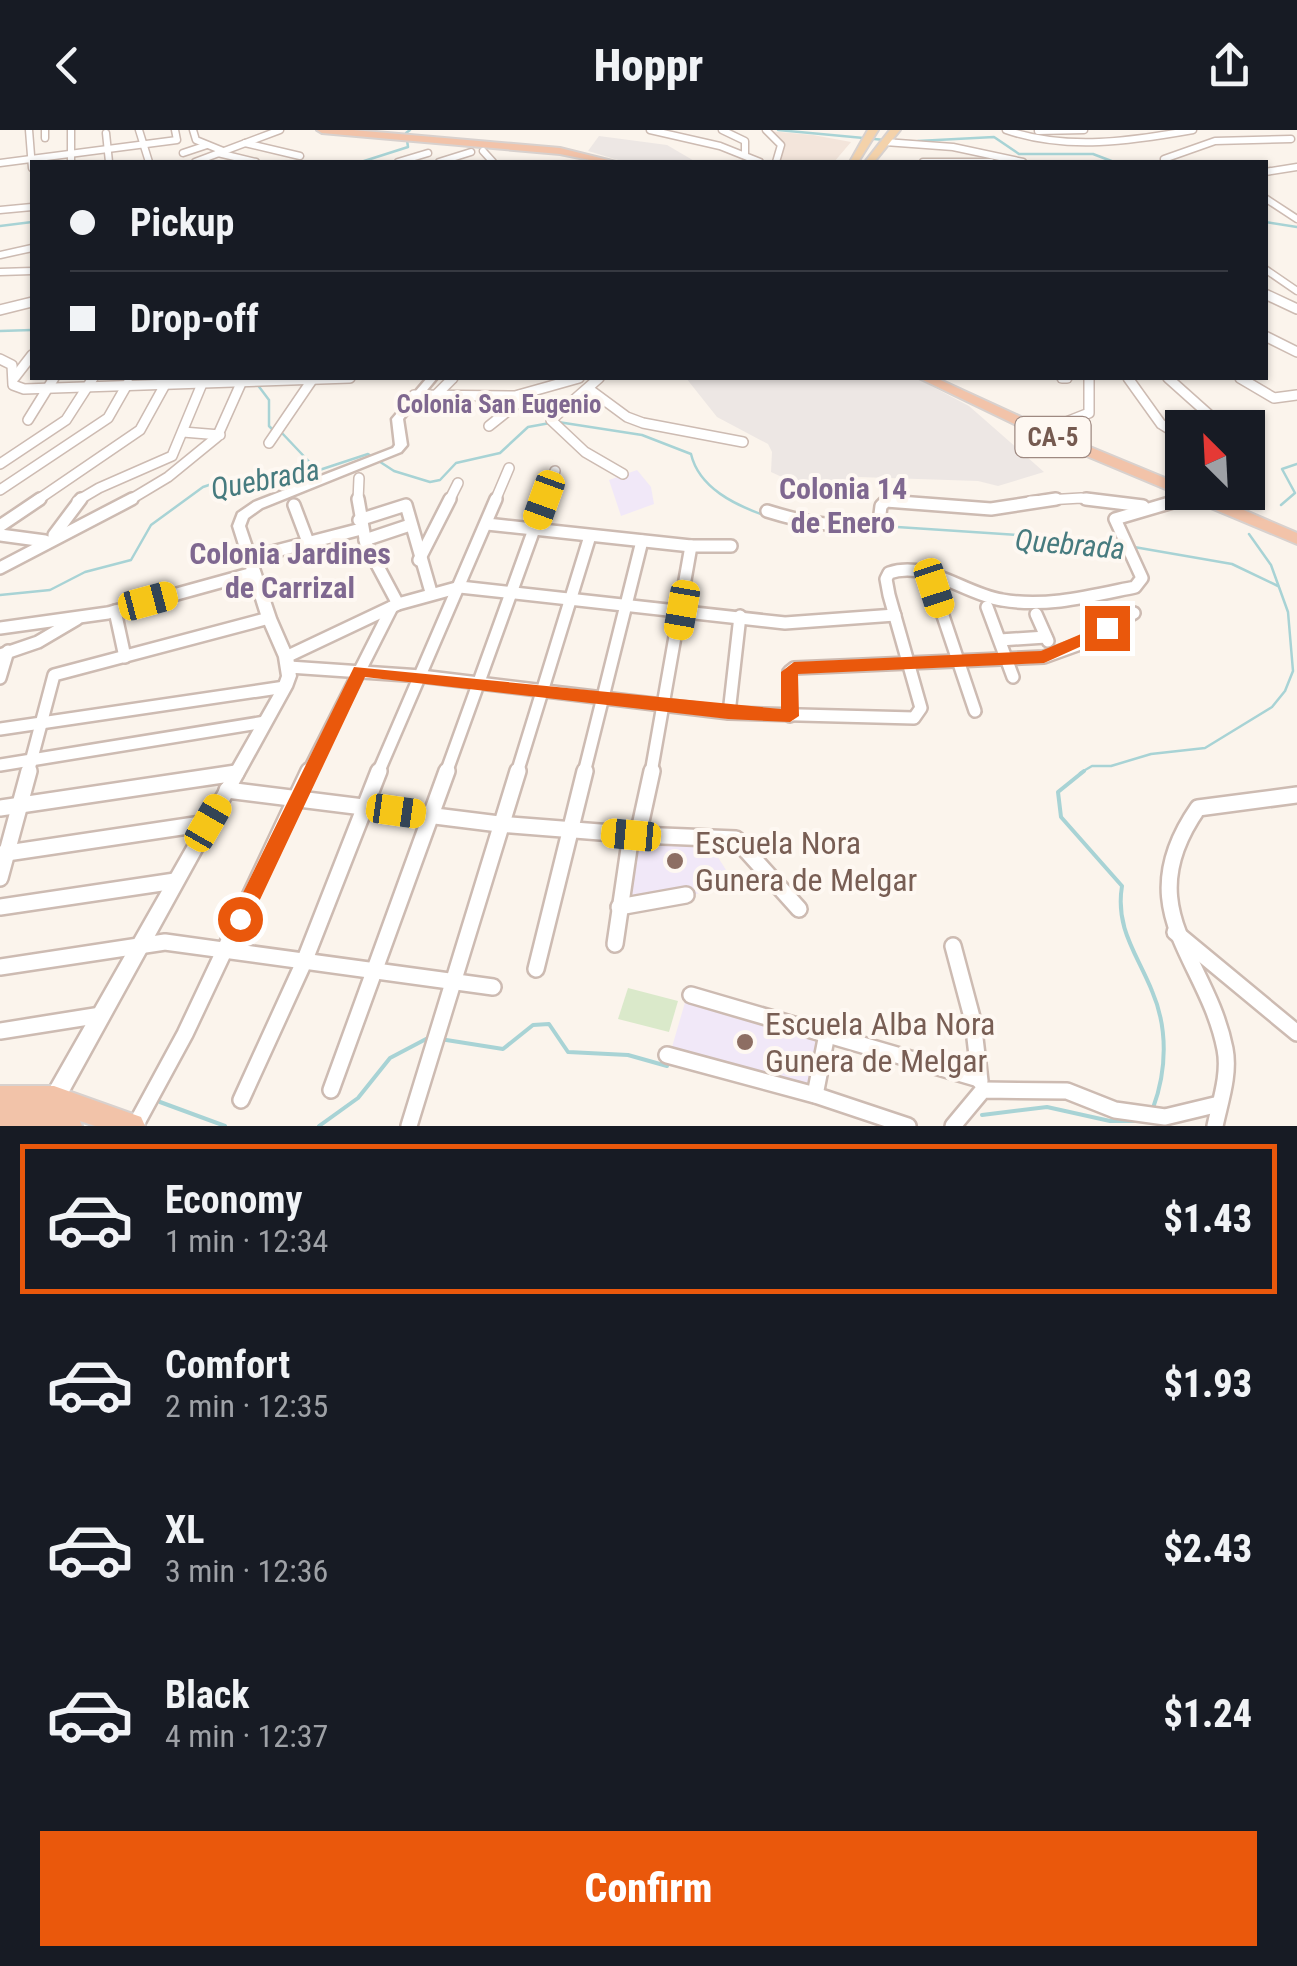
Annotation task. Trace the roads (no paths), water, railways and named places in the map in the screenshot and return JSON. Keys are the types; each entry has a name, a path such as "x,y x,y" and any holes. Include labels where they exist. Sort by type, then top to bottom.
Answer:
{"highway":[{"path":"308,130 560,151 601,160"},
{"path":"322,130 362,137"},
{"path":"388,139 505,158"},
{"path":"482,156 568,156 587,160"},
{"name":"CA-5","path":"930,380 999,414 1165,483"},
{"name":"CA-5","path":"945,380 1165,475"},
{"name":"CA-5","path":"1229,510 1297,539"},
{"path":"1251,510 1297,530"},
{"path":"0,1099 53,1102 134,1126"},
{"path":"0,1114 70,1126"}],"main road":[{"path":"863,160 887,135"},
{"path":"862,160 870,136"}],"street":[{"path":"29,130 32,160"},
{"path":"71,130 70,158 177,140"},
{"path":"139,130 148,160"},
{"path":"175,130 180,148 186,152 206,145"},
{"path":"193,130 194,138 206,145 249,160"},
{"path":"200,160 280,130"},
{"path":"650,130 708,143 756,160"},
{"path":"1008,131 1084,130"},
{"path":"1008,131 1026,138 1103,142 1193,130"},
{"path":"1283,130 1294,141"},
{"path":"109,160 112,131"},
{"path":"708,143 724,131 745,141 745,154"},
{"path":"766,131 781,146 777,160"},
{"path":"887,135 1013,160"},
{"path":"1164,159 1215,141 1294,141"},
{"path":"246,143 300,156"},
{"path":"221,152 222,160"},
{"path":"405,160 428,153"},
{"path":"418,156 430,160"},
{"path":"451,160 482,156"},
{"path":"0,163 30,163"},
{"path":"1268,171 1297,166"},
{"path":"1268,200 1297,220"},
{"path":"0,210 30,206"},
{"path":"0,255 30,248"},
{"path":"0,270 12,250"},
{"path":"0,270 30,270"},
{"path":"1268,271 1297,291"},
{"path":"1268,296 1297,310"},
{"path":"0,310 30,302"},
{"path":"1268,338 1297,352"},
{"path":"0,358 12,365 15,377"},
{"path":"30,358 13,386 263,380"},
{"path":"28,420 53,380"},
{"path":"0,526 140,430 167,380"},
{"path":"0,568 61,529 70,508 84,496 121,476 170,458 204,380"},
{"path":"0,536 42,543 82,527 159,482 220,434 245,380"},
{"path":"274,435 312,380"},
{"path":"53,1102 286,687 288,662 253,574 239,526 246,512 400,448 398,419 430,380"},
{"path":"436,395 452,380"},
{"path":"414,395 520,395 572,380"},
{"path":"596,380 553,423 585,452 623,474"},
{"path":"1051,428 1089,413 1089,380"},
{"path":"1129,380 1165,426"},
{"path":"1170,380 1204,410"},
{"path":"1243,380 1268,396 1297,395"},
{"path":"0,490 108,418 129,381"},
{"path":"0,464 66,420 91,382"},
{"path":"589,389 643,424 744,442"},
{"path":"490,426 519,402 520,395"},
{"path":"182,432 220,434"},
{"path":"241,1100 304,962 363,807 509,468"},
{"path":"332,1090 555,471"},
{"path":"358,478 355,500 362,530 395,606"},
{"path":"419,560 458,483"},
{"path":"767,511 802,522 849,527 879,522 881,506 886,501 991,509 1040,499 1081,498 1157,510"},
{"path":"294,505 308,542"},
{"path":"362,530 406,505 431,592"},
{"path":"288,662 728,713 914,718 921,708 886,580 896,569 917,569 998,600 1046,604 1136,587 1142,578 1121,538 1116,524 1118,515 1165,507"},
{"path":"488,524 691,546 731,546"},
{"path":"249,558 362,530 410,525"},
{"path":"409,1126 590,536"},
{"path":"536,969 642,541"},
{"path":"615,944 619,907 666,706 691,546"},
{"path":"0,628 115,611 253,574"},
{"path":"288,662 395,606 431,592 460,587 785,623 896,615"},
{"path":"934,588 976,710"},
{"path":"134,1126 395,606"},
{"path":"988,606 1013,677"},
{"path":"115,611 125,657"},
{"path":"790,716 789,672 794,668 1054,654 1134,613"},
{"path":"1036,614 1054,654"},
{"path":"728,713 740,616"},
{"path":"0,678 4,653 38,642 78,617"},
{"path":"0,878 3,854 54,675 269,618"},
{"path":"1000,640 1046,638"},
{"path":"0,728 286,687"},
{"path":"0,765 265,722"},
{"path":"0,808 236,773"},
{"path":"227,790 500,824 736,838 799,909"},
{"path":"1215,1126 1224,1046 1206,996 1172,929 1168,898 1171,872 1183,832 1198,808 1297,795"},
{"path":"3,854 208,823"},
{"path":"0,907 176,880"},
{"path":"619,907 686,895"},
{"path":"1172,929 1297,1033"},
{"path":"0,966 165,942 493,986"},
{"path":"952,1126 981,1085 973,1021 953,946"},
{"path":"691,996 827,1034 981,1085 1067,1090 1138,1115 1166,1118 1219,1104"},
{"path":"0,1031 101,1015"},
{"path":"815,1095 827,1034"},
{"path":"666,1055 815,1095 908,1126"}],"waterway":[{"path":"367,160 408,147 406,133 410,130"},
{"path":"778,130 885,140"},
{"path":"918,141 994,137 1019,154 1093,154 1109,160"},
{"path":"0,226 30,222"},
{"path":"1268,222 1297,227"},
{"path":"0,331 30,330"},
{"path":"257,384 269,400 269,426 273,430"},
{"name":"Quebrada","path":"558,422 642,435 691,454 710,486 731,501 766,516"},
{"name":"Quebrada","path":"0,595 50,590 85,572 131,560 151,525 203,487 221,481 252,487 265,479 289,480 368,454 394,471 430,482 440,480 456,463 500,453 528,427 550,423"},
{"path":"281,432 316,469"},
{"path":"1281,505 1295,493 1282,469 1297,464"},
{"name":"Quebrada","path":"882,526 1019,535 1095,549 1121,547"},
{"name":"Quebrada","path":"842,530 859,530"},
{"path":"1080,773 1092,766 1111,766 1151,754 1205,748 1272,707 1285,691 1293,671 1288,612 1271,565 1249,534"},
{"name":"Quebrada","path":"1134,547 1232,564 1278,586"},
{"path":"1084,771 1058,792 1061,817 1122,886 1124,928 1157,1005 1163,1034 1161,1079 1153,1108"},
{"path":"440,1039 503,1049 533,1025 549,1024 568,1052 628,1055 667,1066"},
{"path":"319,1126 358,1098 390,1058 428,1038"},
{"path":"160,1102 225,1126"},
{"path":"982,1115 1047,1107 1110,1121 1138,1121"}],"place":[{"name":"Escuela Nora Gunera de Melgar","path":"675,861"},
{"name":"Escuela Alba Nora Gunera de Melgar","path":"745,1042"}],"district":[{"name":"Colonia San Eugenio","path":"499,404"},
{"name":"Colonia 14 de Enero","path":"843,505"},
{"name":"Colonia Jardines de Carrizal","path":"290,570"}]}
